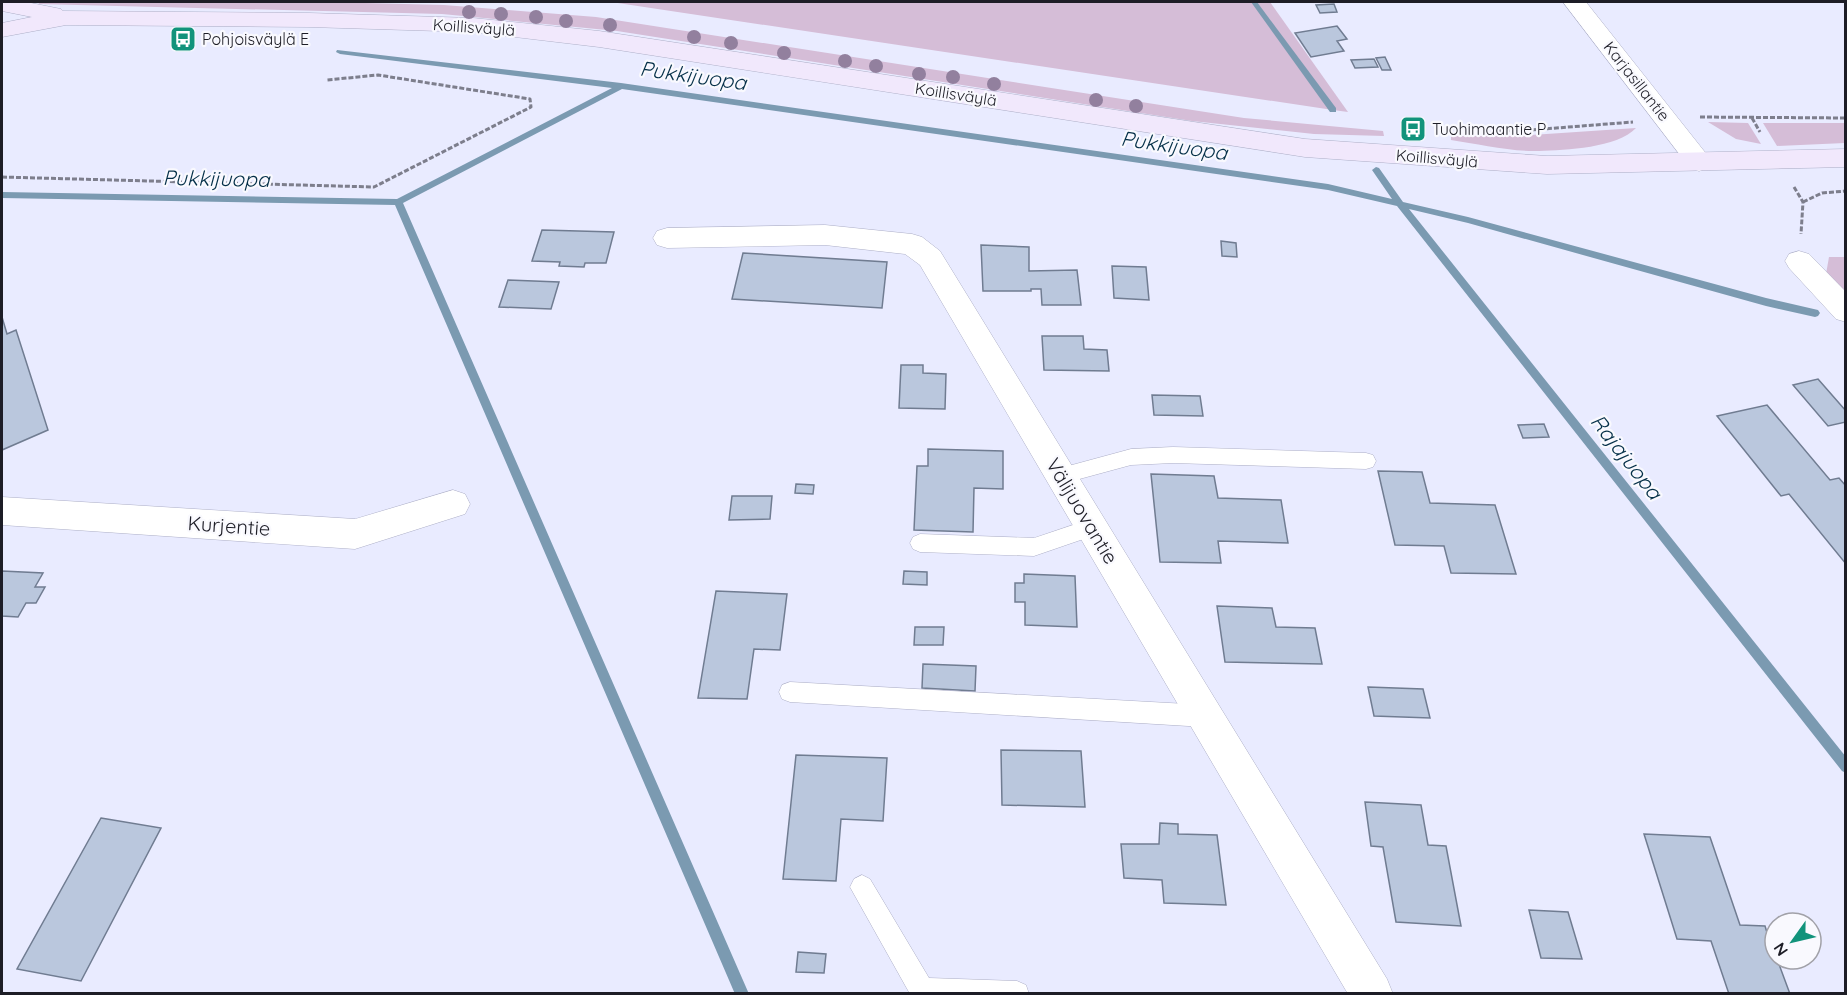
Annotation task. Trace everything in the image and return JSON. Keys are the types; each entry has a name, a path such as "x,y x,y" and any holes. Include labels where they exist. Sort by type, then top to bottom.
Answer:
{"main road":[{"name":"Koillisväylä","path":"2,4 66,18"},
{"name":"Koillisväylä","path":"2,30 66,18 309,20 473,25 599,39 1305,148 1546,165 1845,158"}],"street":[{"name":"Karjasillantie","path":"1574,2 1700,162"},
{"name":"Välijuovantie","path":"667,238 825,235 912,244 930,258 1372,993"},
{"path":"1799,261 1845,311"},
{"name":"Kurjentie","path":"2,511 355,534 453,504"}],"lane":[{"path":"1061,476 1131,457 1173,454 1366,460"},
{"path":"920,543 1034,547 1091,528"},
{"path":"790,692 1205,716"},
{"path":"862,887 922,990 1017,993"}],"path":[{"path":"2,177 374,187 531,107 530,99 378,75 327,80"},
{"path":"1483,130 1518,131 1703,117 1845,118"},
{"path":"1803,201 1822,193 1845,191"}],"shaded area":[{"path":"41,2 325,2 444,5 596,17 1244,118 1383,131 1384,136 1314,134 1192,121 617,31 442,14 38,4"},
{"path":"611,2 1270,2 1348,112 1333,110"},
{"path":"1708,122 1748,123 1761,144 1736,139"},
{"path":"1763,123 1845,123 1845,143 1777,146"},
{"path":"1636,128 1617,140 1604,144 1563,150 1518,150 1451,140 1451,136 1518,136"},
{"path":"1829,257 1845,257 1845,294 1826,274"}],"building":[{"path":"1334,4 1337,12 1320,13 1316,5"},
{"path":"1337,26 1347,39 1337,41 1344,51 1311,57 1295,33"},
{"path":"1385,57 1391,70 1382,70 1376,58"},
{"path":"1374,59 1378,67 1355,68 1351,60"},
{"path":"542,230 614,232 606,263 585,263 584,267 559,266 560,262 532,261"},
{"path":"1221,241 1236,243 1237,257 1222,256"},
{"path":"981,245 1029,247 1029,271 1077,270 1081,305 1042,305 1041,289 983,291"},
{"path":"743,253 887,262 882,308 732,299"},
{"path":"1112,266 1146,267 1149,300 1114,298"},
{"path":"508,280 559,282 551,309 499,307"},
{"path":"2,317 7,334 16,330 48,430 2,450"},
{"path":"1042,336 1083,336 1084,349 1107,350 1109,371 1044,370"},
{"path":"901,365 923,365 923,373 946,374 945,409 899,408"},
{"path":"1818,379 1846,411 1846,422 1828,426 1793,385"},
{"path":"1152,395 1200,396 1203,416 1154,415"},
{"path":"1767,405 1830,480 1839,478 1846,486 1846,564 1789,494 1781,496 1717,416"},
{"path":"1544,424 1549,437 1523,438 1518,425"},
{"path":"928,449 1003,451 1003,489 974,488 973,532 914,530 917,466 928,466"},
{"path":"1378,471 1422,472 1430,503 1495,505 1516,574 1451,573 1444,546 1395,545"},
{"path":"1151,474 1214,476 1218,498 1281,500 1288,543 1218,541 1221,563 1160,562"},
{"path":"796,484 814,485 813,494 795,493"},
{"path":"732,496 772,496 770,519 729,520"},
{"path":"2,571 43,573 35,587 45,587 36,603 26,603 18,617 2,616"},
{"path":"904,571 927,572 927,585 903,584"},
{"path":"1024,574 1075,576 1077,627 1025,625 1025,602 1015,602 1015,583 1024,583"},
{"path":"716,591 787,594 780,650 754,649 747,699 698,698"},
{"path":"1217,606 1272,608 1276,627 1315,628 1322,664 1225,662"},
{"path":"915,627 944,627 943,645 914,645"},
{"path":"923,664 976,666 975,691 922,688"},
{"path":"1368,687 1423,689 1430,718 1374,716"},
{"path":"1001,750 1081,751 1085,807 1002,805"},
{"path":"796,755 887,758 883,821 841,819 836,881 783,879"},
{"path":"1365,802 1421,805 1428,845 1446,846 1461,926 1396,922 1383,847 1371,846"},
{"path":"101,818 161,828 81,981 17,969"},
{"path":"1160,823 1178,824 1178,834 1217,835 1226,905 1164,903 1162,880 1124,878 1121,844 1159,844"},
{"path":"1644,834 1710,837 1740,925 1763,926 1763,971 1781,971 1790,994 1729,994 1711,941 1677,939"},
{"path":"1529,910 1568,912 1582,959 1541,958"},
{"path":"798,952 826,954 824,973 796,972"}],"waterway":[{"name":"Rajajuopa","path":"1254,2 1333,110"},
{"path":"340,52 620,86"},
{"name":"Pukkijuopa","path":"398,202 621,86 1328,187 1400,204"},
{"name":"Rajajuopa","path":"1376,170 1400,204"},
{"name":"Pukkijuopa","path":"2,195 398,202"},
{"path":"398,202 742,994"},
{"path":"1400,204 1468,220 1766,302 1815,313"},
{"name":"Rajajuopa","path":"1400,204 1846,767"}],"place":[{"name":"Pohjoisväylä E","path":"183,39"},
{"name":"Tuohimaantie P","path":"1413,129"}]}
